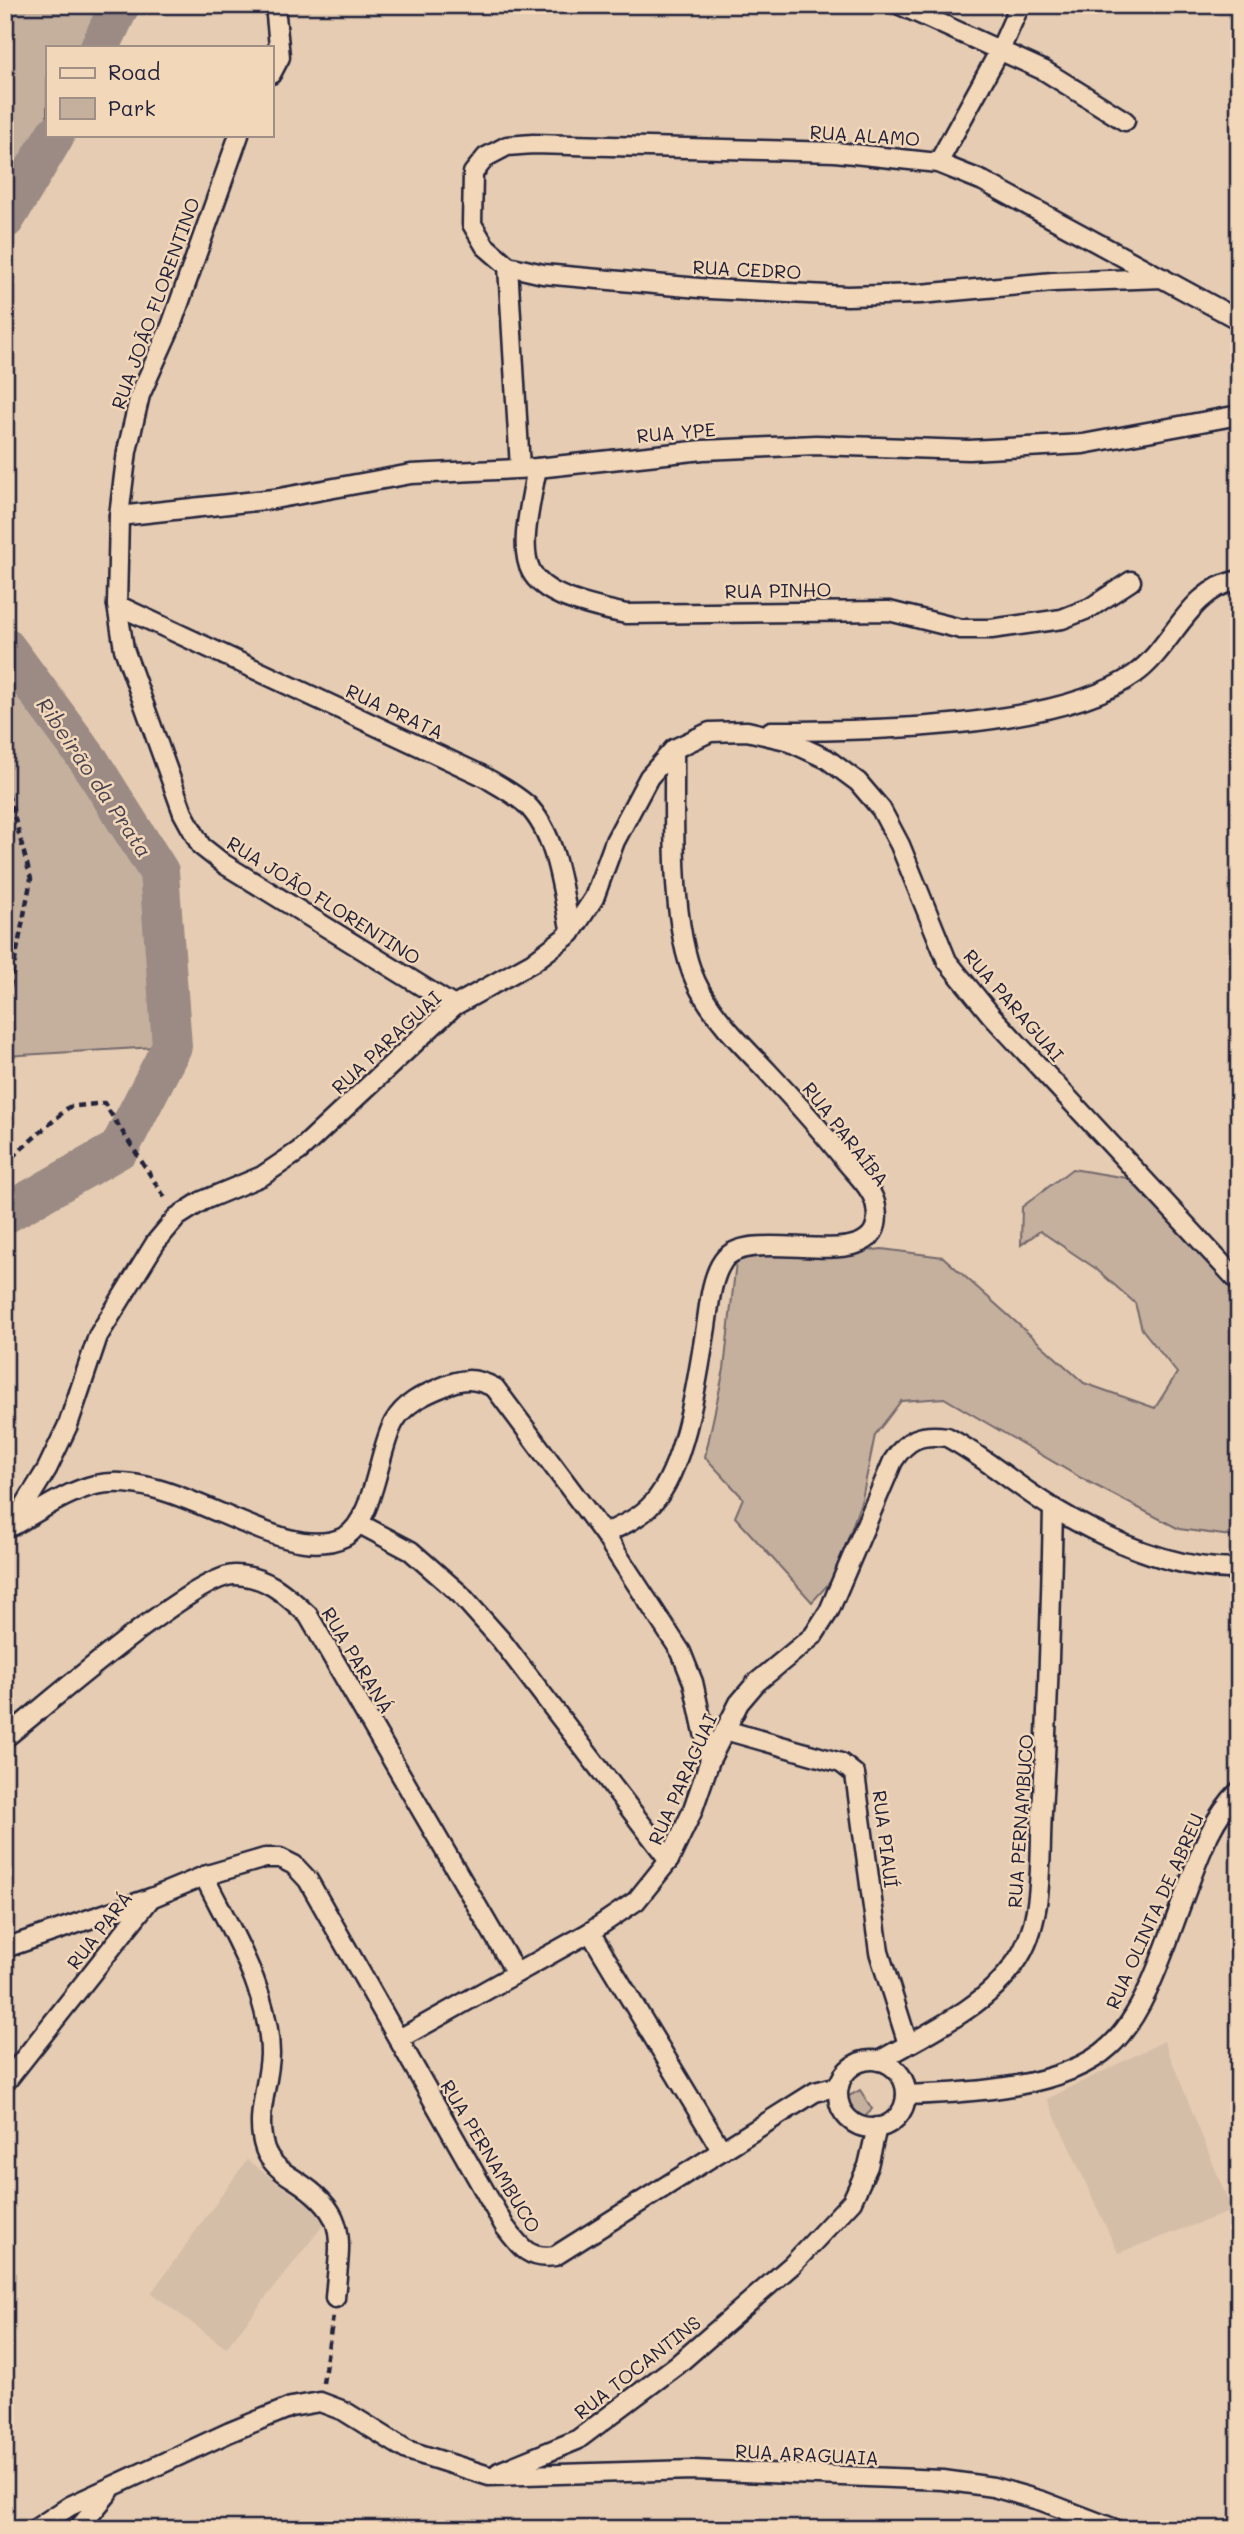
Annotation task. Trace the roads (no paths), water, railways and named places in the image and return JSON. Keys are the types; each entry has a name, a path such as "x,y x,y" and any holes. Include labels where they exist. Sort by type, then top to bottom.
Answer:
{"street":[{"path":"273,70 280,57 275,5"},
{"path":"900,5 1045,71 1125,121"},
{"path":"938,163 1000,50 1020,5"},
{"name":"RUA JOÃO FLORENTINO","path":"239,136 171,326 139,395 127,451 119,516 117,605 124,649 183,813 201,846 236,871 454,1006"},
{"name":"RUA ALAMO","path":"508,266 485,246 472,224 473,173 486,157 507,146 533,144 835,152 938,163 983,181 1239,320"},
{"name":"RUA CEDRO","path":"508,266 543,274 710,289 847,296 919,294 1053,282 1163,278"},
{"name":"RUA PINHO","path":"508,266 529,468 524,556 530,572 542,586 587,606 626,614 889,611 961,629 991,629 1062,619 1090,608 1131,581"},
{"name":"RUA YPE","path":"119,516 274,499 411,474 529,468 753,447 816,445 969,450 1083,444 1239,415"},
{"path":"747,731 857,731 944,724 1083,700 1136,674 1210,592 1239,580"},
{"name":"RUA PRATA","path":"117,605 481,775 508,791 527,806 541,824 551,847 571,933"},
{"name":"RUA PARAGUAI","path":"9,1531 47,1469 68,1426 98,1336 156,1242 177,1217 202,1201 262,1176 299,1151 454,1006 533,962 571,933 593,898 615,841 649,778 674,749 710,732 747,731 786,740 827,759 858,782 881,809 900,845 947,961 991,1015 1239,1282"},
{"name":"RUA PARAÍBA","path":"604,1534 632,1520 654,1503 669,1477 693,1406 708,1310 723,1260 738,1247 837,1249 860,1244 874,1228 876,1206 864,1184 813,1120 722,1023 699,989 687,956 680,913 674,749"},
{"path":"9,1531 70,1494 97,1484 145,1485 183,1495 285,1537 321,1543 345,1536 360,1524 394,1421 416,1399 458,1380 478,1379 495,1388 604,1534 681,1652 693,1682 710,1760"},
{"name":"RUA PARAGUAI","path":"399,2039 590,1933 636,1901 669,1860 692,1812 710,1760 739,1703 756,1684 813,1636 829,1611 893,1461 902,1447 915,1438 929,1434 947,1437 1053,1508 1112,1538 1164,1559 1216,1569 1239,1569"},
{"name":"RUA PERNAMBUCO","path":"879,2061 978,2000 1003,1980 1018,1960 1035,1915 1050,1688 1053,1508"},
{"path":"360,1524 411,1551 460,1594 501,1640 669,1860"},
{"name":"RUA PARANÁ","path":"5,1738 191,1592 233,1575 273,1584 308,1615 516,1973"},
{"name":"RUA PIAUÍ","path":"725,1730 841,1763 855,1774 879,1952 908,2044"},
{"name":"RUA OLINTA DE ABREU","path":"906,2095 997,2090 1087,2063 1111,2046 1131,2020 1154,1973 1210,1830 1239,1791"},
{"name":"RUA PERNAMBUCO","path":"265,1858 280,1858 294,1865 308,1880 505,2227 524,2252 541,2259 555,2256 815,2092 839,2086"},
{"name":"RUA PARÁ","path":"5,2083 151,1898 265,1858"},
{"path":"205,1877 247,1965 266,2016 270,2055 261,2129 266,2151 279,2170 320,2196 335,2218 340,2247 335,2298"},
{"path":"5,1948 151,1898"},
{"path":"590,1933 722,2151"},
{"path":"869,2060 879,2061 899,2073 906,2095 898,2116 877,2127 859,2125 844,2113 838,2095 839,2086 850,2068 869,2060"},
{"name":"RUA TOCANTINS","path":"489,2476 578,2440 677,2365 792,2265 852,2201 869,2166 877,2127"},
{"path":"35,2529 70,2506 230,2432 291,2407 320,2402 344,2411 407,2450 489,2476"},
{"name":"RUA ARAGUAIA","path":"489,2476 693,2470 943,2480 993,2487 1042,2501 1115,2529"},
{"path":"78,2529 111,2489"}],"waterway":[{"name":"Ribeirão da Prata","path":"100,46 120,5"},
{"name":"Ribeirão da Prata","path":"5,219 54,136"},
{"name":"Ribeirão da Prata","path":"5,647 90,762 159,872 172,1046 119,1149 5,1214"}]}
